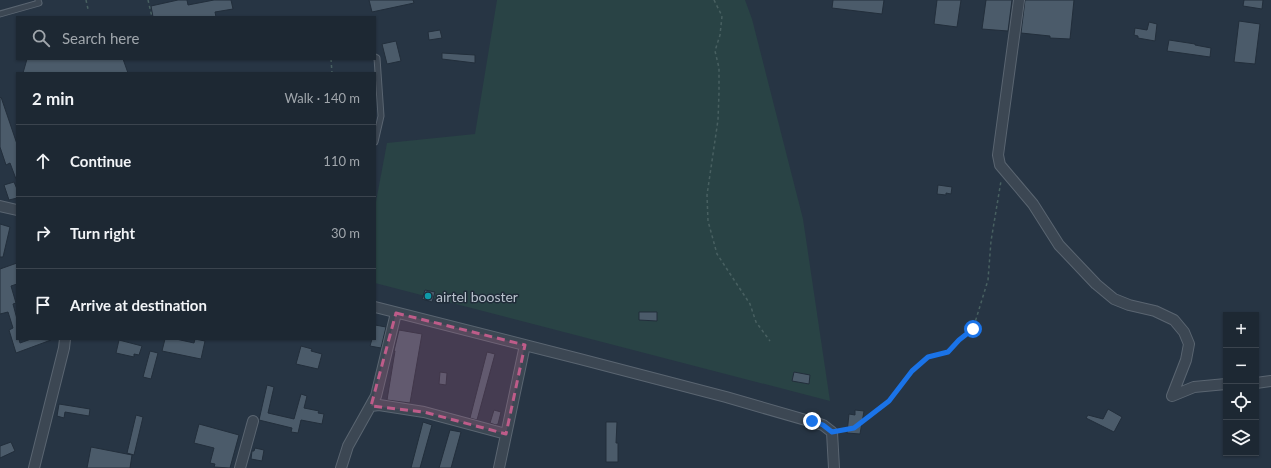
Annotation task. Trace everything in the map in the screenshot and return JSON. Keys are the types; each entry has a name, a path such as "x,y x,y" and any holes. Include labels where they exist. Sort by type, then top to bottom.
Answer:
{"street":[{"path":"1019,0 998,155 1000,165 1033,204 1059,245 1096,284 1114,300 1155,311 1174,320 1184,332 1189,344 1186,360 1172,396 1194,387 1223,384"},
{"path":"0,206 16,210"},
{"path":"376,307 812,421 823,425 832,432 834,468"},
{"path":"341,468 348,446 376,396 396,313"},
{"path":"34,468 65,340"},
{"path":"499,468 525,345"},
{"path":"1259,383 1271,381"},
{"path":"371,406 379,405 424,412 506,434"},
{"path":"240,468 253,421"}],"lane":[{"path":"0,14 39,4 38,0"},
{"path":"376,58 381,116 376,138"}],"path":[{"path":"86,0 88,9"},
{"path":"148,0 152,16"},
{"path":"714,0 722,16 720,35 715,51 719,68 718,120 707,195 708,220 717,254 750,304 756,322 770,341"},
{"path":"331,60 332,72"},
{"path":"832,432 854,428 889,401 912,371 928,357 948,352 959,340 973,329 988,280 991,241 1002,178 1000,165"}],"highlighted area":[{"path":"396,313 525,345 506,434 424,412 371,406"}],"green space":[{"path":"497,0 745,0 752,19 803,219 830,401 376,283 376,202 387,143 475,134"}],"building":[{"path":"178,0 187,0 188,5 214,0 231,0 233,9 215,12 216,16 153,16 151,6"},
{"path":"369,0 413,0 414,3 372,12"},
{"path":"833,0 884,0 882,14 832,8"},
{"path":"937,0 961,0 957,27 934,24"},
{"path":"986,0 1012,0 1008,31 982,29"},
{"path":"1025,0 1074,0 1070,39 1050,38 1050,36 1021,33"},
{"path":"1244,0 1263,0 1262,9 1243,6"},
{"path":"1239,21 1260,24 1255,64 1234,62"},
{"path":"1149,22 1157,24 1155,41 1138,38 1138,36 1134,35 1135,28 1147,30"},
{"path":"440,30 442,38 429,40 428,32"},
{"path":"1169,40 1211,48 1210,57 1167,51"},
{"path":"396,41 401,61 387,64 382,44"},
{"path":"442,53 475,55 475,63 442,59"},
{"path":"27,60 123,60 128,72 23,72"},
{"path":"1,97 16,141 16,179 10,163 6,165 0,147"},
{"path":"14,182 16,187 16,198 9,200 4,185"},
{"path":"938,185 952,187 951,194 937,194"},
{"path":"0,224 10,227 3,257 0,257"},
{"path":"16,263 16,284 11,286 16,303 13,304 16,315 16,340 19,340 20,343 28,340 51,340 16,353 9,330 13,328 8,312 0,314 0,269"},
{"name":"airtel booster","path":"425,290 435,292 432,302 422,299"},
{"path":"639,312 657,312 657,321 639,320"},
{"path":"376,325 386,327 381,348 370,346 372,340 376,340"},
{"path":"399,330 422,334 410,403 387,400 394,351"},
{"path":"119,340 142,346 139,355 134,354 134,357 116,353"},
{"path":"165,340 180,340 194,343 195,340 205,341 201,359 162,351"},
{"path":"301,346 322,354 318,369 296,364"},
{"path":"150,351 158,353 151,379 143,377"},
{"path":"487,352 495,354 477,420 470,418"},
{"path":"440,372 447,373 446,385 439,384"},
{"path":"794,372 810,375 809,384 792,381"},
{"path":"267,385 274,387 268,413 294,419 301,394 307,396 304,408 319,411 318,413 324,414 322,424 301,420 298,433 291,432 292,428 259,420"},
{"path":"59,404 90,409 89,416 65,412 64,418 57,416"},
{"path":"1108,409 1122,417 1114,432 1086,418 1088,415 1103,419"},
{"path":"494,410 501,412 498,424 496,425 490,423"},
{"path":"855,410 864,411 860,434 847,433 849,414 855,415"},
{"path":"136,415 143,417 134,455 127,453"},
{"path":"423,422 432,425 420,468 411,468"},
{"path":"606,422 617,422 616,443 618,443 618,462 606,462"},
{"path":"199,424 239,435 230,468 214,467 215,464 210,463 214,448 194,443"},
{"path":"450,430 461,432 451,468 439,468"},
{"path":"11,442 15,451 0,458 0,446"},
{"path":"91,447 132,455 130,468 87,468"},
{"path":"255,448 264,450 262,461 251,459 252,451 254,451"}],"place":[{"name":"airtel booster","path":"428,296"}],"route":[{"path":"812,421 823,425 832,432 853,429 889,401 912,371 928,357 948,352 959,340 973,329"}]}
